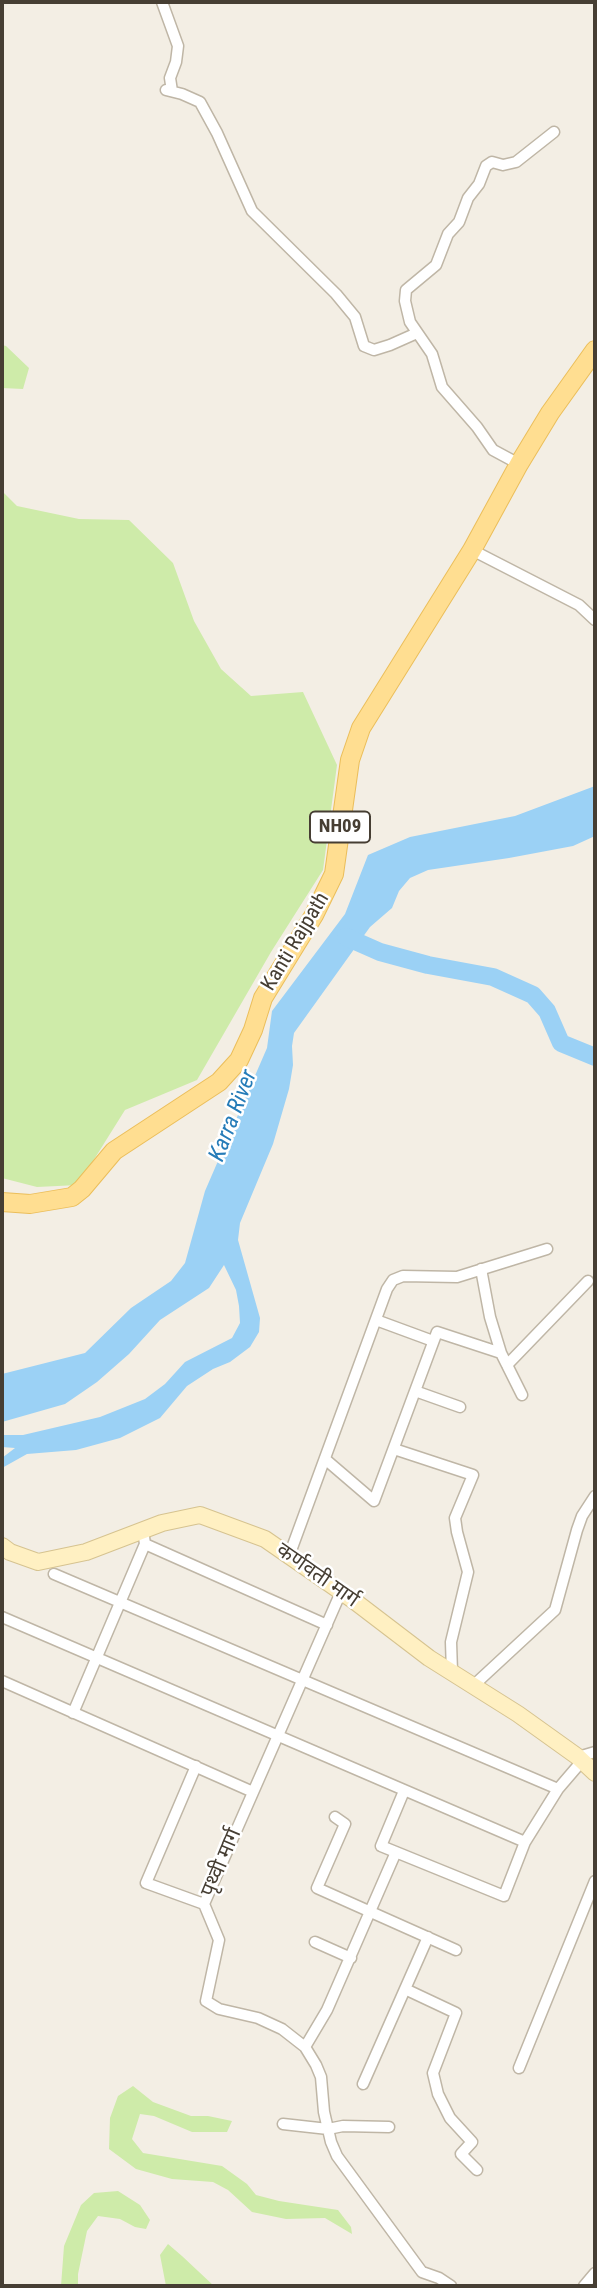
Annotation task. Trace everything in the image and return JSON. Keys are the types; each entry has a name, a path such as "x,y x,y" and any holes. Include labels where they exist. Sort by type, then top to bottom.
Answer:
{"main road":[{"name":"Kanti Rajpath","path":"2,1202 30,1204 72,1197 114,1151 219,1082 239,1060 253,1030 263,998 320,905 334,874 350,760 361,727 472,550 550,412 595,350"},
{"name":"कर्णवती मार्ग","path":"2,1546 10,1552 38,1562 144,1537 162,1523 200,1515 265,1539 429,1658 585,1757 595,1773"}],"street":[{"path":"162,2 178,46 169,91 200,102 217,133 251,211 336,293 355,317 364,346 374,350 417,333"},
{"path":"519,464 493,450 442,387 432,354 410,321 405,301 406,290 436,265 448,234 459,222 468,198 479,184 486,166 492,162 503,165 516,162 554,132"},
{"path":"472,550 579,605 595,620"},
{"path":"289,1556 387,1289 393,1280 403,1276 457,1277 547,1249"},
{"path":"481,1269 490,1317 501,1353 522,1395"},
{"path":"507,1365 588,1281"},
{"path":"376,1320 433,1341"},
{"path":"324,1459 374,1501 437,1332 501,1353"},
{"path":"415,1391 460,1406"},
{"path":"394,1449 473,1475 455,1518 468,1573 452,1642 452,1672"},
{"path":"474,1685 555,1610 577,1530 582,1516 595,1496"},
{"path":"74,1713 144,1537 327,1625"},
{"path":"54,1574 558,1789"},
{"name":"पृथ्वी मार्ग","path":"341,1592 204,1905 219,1940 206,2001 219,2009 258,2018 282,2029 304,2047 321,2077 324,2112 337,2156 422,2272 451,2286"},
{"path":"2,1617 525,1842"},
{"path":"2,1681 253,1792"},
{"path":"404,1791 381,1846 504,1896 525,1842 558,1789 585,1757"},
{"path":"195,1766 146,1883 204,1905"},
{"path":"335,1817 345,1824 317,1888 456,1950"},
{"path":"304,2047 327,2010 396,1852"},
{"path":"519,2068 595,1881"},
{"path":"363,2084 428,1937"},
{"path":"315,1942 351,1958"},
{"path":"405,1989 456,2012 433,2073 438,2094 450,2118 472,2142 461,2154 477,2170"},
{"path":"283,2124 328,2129 343,2126 389,2127"},
{"path":"584,2286 595,2273"}],"green space":[{"path":"2,345 29,368 23,389 2,388"},
{"path":"2,491 17,506 79,519 129,520 173,563 194,621 221,669 251,696 303,692 337,765 323,870 271,952 197,1080 125,1110 78,1185 37,1187 2,1178"},
{"path":"133,2086 153,2102 191,2116 232,2121 227,2132 192,2132 154,2116 140,2114 132,2139 143,2153 222,2166 247,2184 256,2195 338,2210 351,2227 352,2234 325,2218 286,2219 252,2212 228,2190 213,2182 172,2179 136,2169 109,2149 110,2118 118,2096"},
{"path":"118,2191 140,2205 150,2220 146,2229 120,2219 98,2216 87,2231 78,2286 61,2286 64,2246 81,2205 94,2193"},
{"path":"168,2244 214,2286 166,2286 160,2255"}],"water":[{"path":"595,786 595,836 573,846 428,870 410,878 399,891 392,908 370,927 294,1033 289,1089 273,1144 240,1223 238,1240 260,1318 259,1332 250,1347 230,1362 213,1369 187,1386 160,1418 120,1438 76,1450 27,1454 2,1468 2,1458 15,1448 2,1447 2,1435 23,1435 100,1417 145,1399 165,1384 185,1362 232,1338 240,1323 239,1306 236,1290 224,1265 209,1288 160,1320 129,1354 97,1382 65,1404 2,1422 2,1374 85,1353 131,1308 171,1281 185,1263 205,1191 267,1048 272,1011 345,914 368,855 410,837 515,816"}],"waterway":[{"path":"346,937 380,952 428,965 493,977 533,995 547,1011 561,1043 595,1057"}],"water label":[{"name":"Karra River","path":"234,1116"}]}
